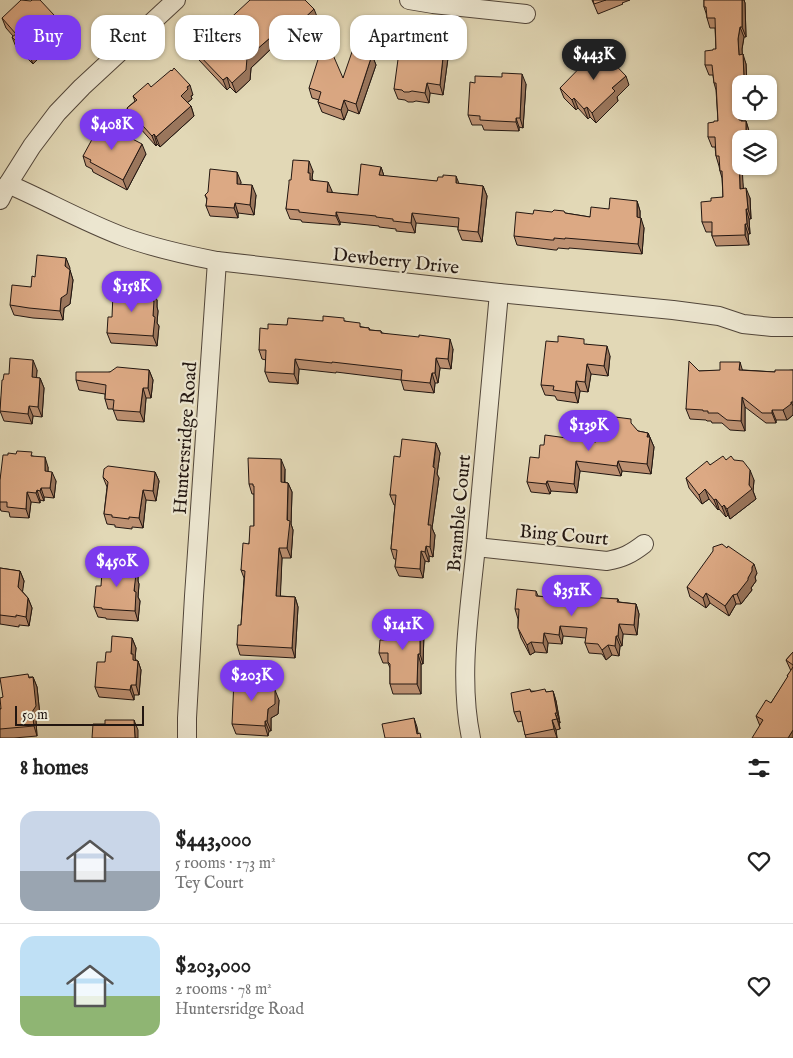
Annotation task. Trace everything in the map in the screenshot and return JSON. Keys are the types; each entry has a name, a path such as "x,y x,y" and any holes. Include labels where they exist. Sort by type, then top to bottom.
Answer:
{"street":[{"path":"4,192 32,146 57,113 82,87 176,0"},
{"path":"409,0 526,14"},
{"name":"Dewberry Drive","path":"4,192 41,198 84,220 124,237 174,253 217,261 500,293 673,310 719,316 743,324 793,327"},
{"name":"Huntersridge Road","path":"187,738 194,596 217,261"},
{"name":"Bramble Court","path":"471,738 465,689 468,628 500,293"},
{"name":"Bing Court","path":"476,546 607,561 620,559 633,553 644,544"}],"building":[{"path":"21,0 40,0 54,15 15,15 15,33 2,18"},
{"path":"250,0 305,0 314,9 308,15 269,15 269,39 259,48 259,15 234,15"},
{"path":"593,0 606,0 594,4"},
{"path":"704,0 742,0 742,27 740,27 738,39 739,55 743,54 744,75 732,75 732,120 746,121 746,130 732,130 732,175 740,175 740,189 746,188 748,209 746,209 747,224 745,224 745,235 712,236 712,222 702,222 701,202 711,201 711,198 723,197 722,171 720,171 719,156 716,156 715,137 708,137 708,123 718,121 716,83 714,83 712,65 705,65 705,51 716,49 715,18 707,18 706,7 704,7"},
{"path":"599,48 626,76 612,88 615,91 592,113 587,107 584,109 574,98 572,100 560,88"},
{"path":"350,58 350,60 370,60 356,104 344,100 341,110 318,102 321,92 309,88 318,60 335,60 343,78"},
{"path":"204,60 247,60 246,70 232,83 227,77 223,80"},
{"path":"398,60 443,60 440,85 427,83 425,93 404,92 394,89"},
{"path":"174,68 190,85 181,96 191,106 156,137 154,134 152,136 127,108 137,100 133,96 148,83 151,87"},
{"path":"502,73 522,74 520,118 516,118 516,122 496,121 480,120 480,116 468,115 470,82 475,83 475,76 502,77"},
{"path":"102,123 142,144 123,180 90,162 91,160 83,156"},
{"path":"293,160 309,161 308,173 310,173 310,180 328,182 327,192 358,195 361,164 381,167 379,175 437,181 438,177 443,177 443,175 456,176 456,183 483,186 478,232 458,230 459,218 412,213 411,223 393,221 393,219 376,216 336,212 336,216 286,209"},
{"path":"210,169 237,172 237,184 252,185 250,205 235,203 234,208 206,206 207,198 205,195 208,192"},
{"path":"610,198 637,201 637,217 641,218 638,244 565,238 554,238 554,240 551,240 514,236 516,212 533,214 534,210 552,212 554,210 590,217 591,207 609,209"},
{"path":"37,255 66,258 65,266 70,270 67,294 61,298 60,311 10,305 12,285 31,287 32,276 35,277"},
{"path":"120,288 153,291 153,316 155,317 153,336 107,333 108,317 112,317 113,293 120,293"},
{"path":"323,316 344,318 344,321 360,323 360,327 381,331 381,333 450,339 448,359 436,358 435,373 432,373 430,383 401,380 402,370 295,359 294,374 265,372 266,350 259,350 260,328 268,329 268,324 287,325 288,318 323,321"},
{"path":"558,336 584,339 584,344 607,346 604,366 587,364 585,382 576,381 575,393 553,390 554,386 541,385 546,341 558,342"},
{"path":"10,358 33,360 32,377 40,378 38,407 29,406 28,414 0,411 2,380 4,374 9,374"},
{"path":"689,361 699,371 720,370 720,362 740,362 739,370 775,372 775,370 793,370 793,402 783,410 772,410 772,413 762,413 742,397 741,421 727,420 718,413 686,409"},
{"path":"117,367 149,370 148,388 143,388 140,412 113,410 114,400 105,399 106,385 76,380 76,372 110,372"},
{"path":"615,417 631,419 631,423 638,431 648,433 647,437 650,437 647,464 618,461 617,466 576,461 574,484 547,481 546,484 527,482 530,457 539,458 540,445 544,445 545,435 596,442 598,423 615,425"},
{"path":"402,439 436,443 428,525 431,525 430,547 426,546 425,552 421,551 420,569 395,567 397,550 391,549 396,495 390,495 394,456 400,457"},
{"path":"17,451 32,452 31,456 45,457 45,471 52,472 50,488 41,488 36,493 27,492 26,509 7,507 7,502 0,502 3,455 8,455 8,453 16,454"},
{"path":"723,456 726,460 731,456 734,460 743,461 750,470 749,485 752,489 727,509 724,505 722,507 716,499 714,500 705,489 699,495 686,478 707,461 710,465"},
{"path":"248,458 281,459 281,482 288,483 287,520 290,521 287,548 279,548 276,596 295,597 292,648 237,645 238,625 241,625 245,571 241,570 243,543 249,544 250,526 254,526 254,486 249,484"},
{"path":"108,466 155,472 153,491 143,490 139,518 129,517 129,519 104,514 108,482 103,477 104,469"},
{"path":"722,544 754,564 748,580 725,606 706,593 703,598 687,587 713,551 713,547"},
{"path":"105,563 135,565 135,611 94,607 96,586 101,586 102,572 105,572"},
{"path":"0,568 20,571 18,587 28,598 26,617 0,615"},
{"path":"517,589 536,591 536,596 578,600 589,600 589,597 618,599 617,602 636,604 634,625 619,624 615,646 608,645 602,650 598,644 585,643 587,628 560,626 559,635 544,633 543,643 531,642 527,645 518,628 519,609 515,609"},
{"path":"391,618 405,618 405,623 420,623 420,654 418,654 417,684 390,684 388,653 379,653 380,640 391,640"},
{"path":"112,636 132,638 131,654 133,654 133,660 138,661 136,685 131,685 130,690 95,687 97,662 105,662 106,652 111,652"},
{"path":"793,652 793,665 786,660"},
{"path":"793,667 793,730 788,738 752,738 763,720 756,716 766,700 771,703"},
{"path":"28,674 29,678 33,677 36,706 32,712 34,726 0,729 0,698 3,697 0,678"},
{"path":"234,680 265,681 275,690 275,704 268,709 265,726 232,724"},
{"path":"530,689 531,692 545,689 546,692 553,691 557,713 555,713 557,719 552,720 554,729 525,735 520,711 514,712 511,693"},
{"path":"414,718 417,734 420,733 421,738 385,738 382,724"},
{"path":"105,720 134,720 135,738 92,738 93,724 105,724"}]}
